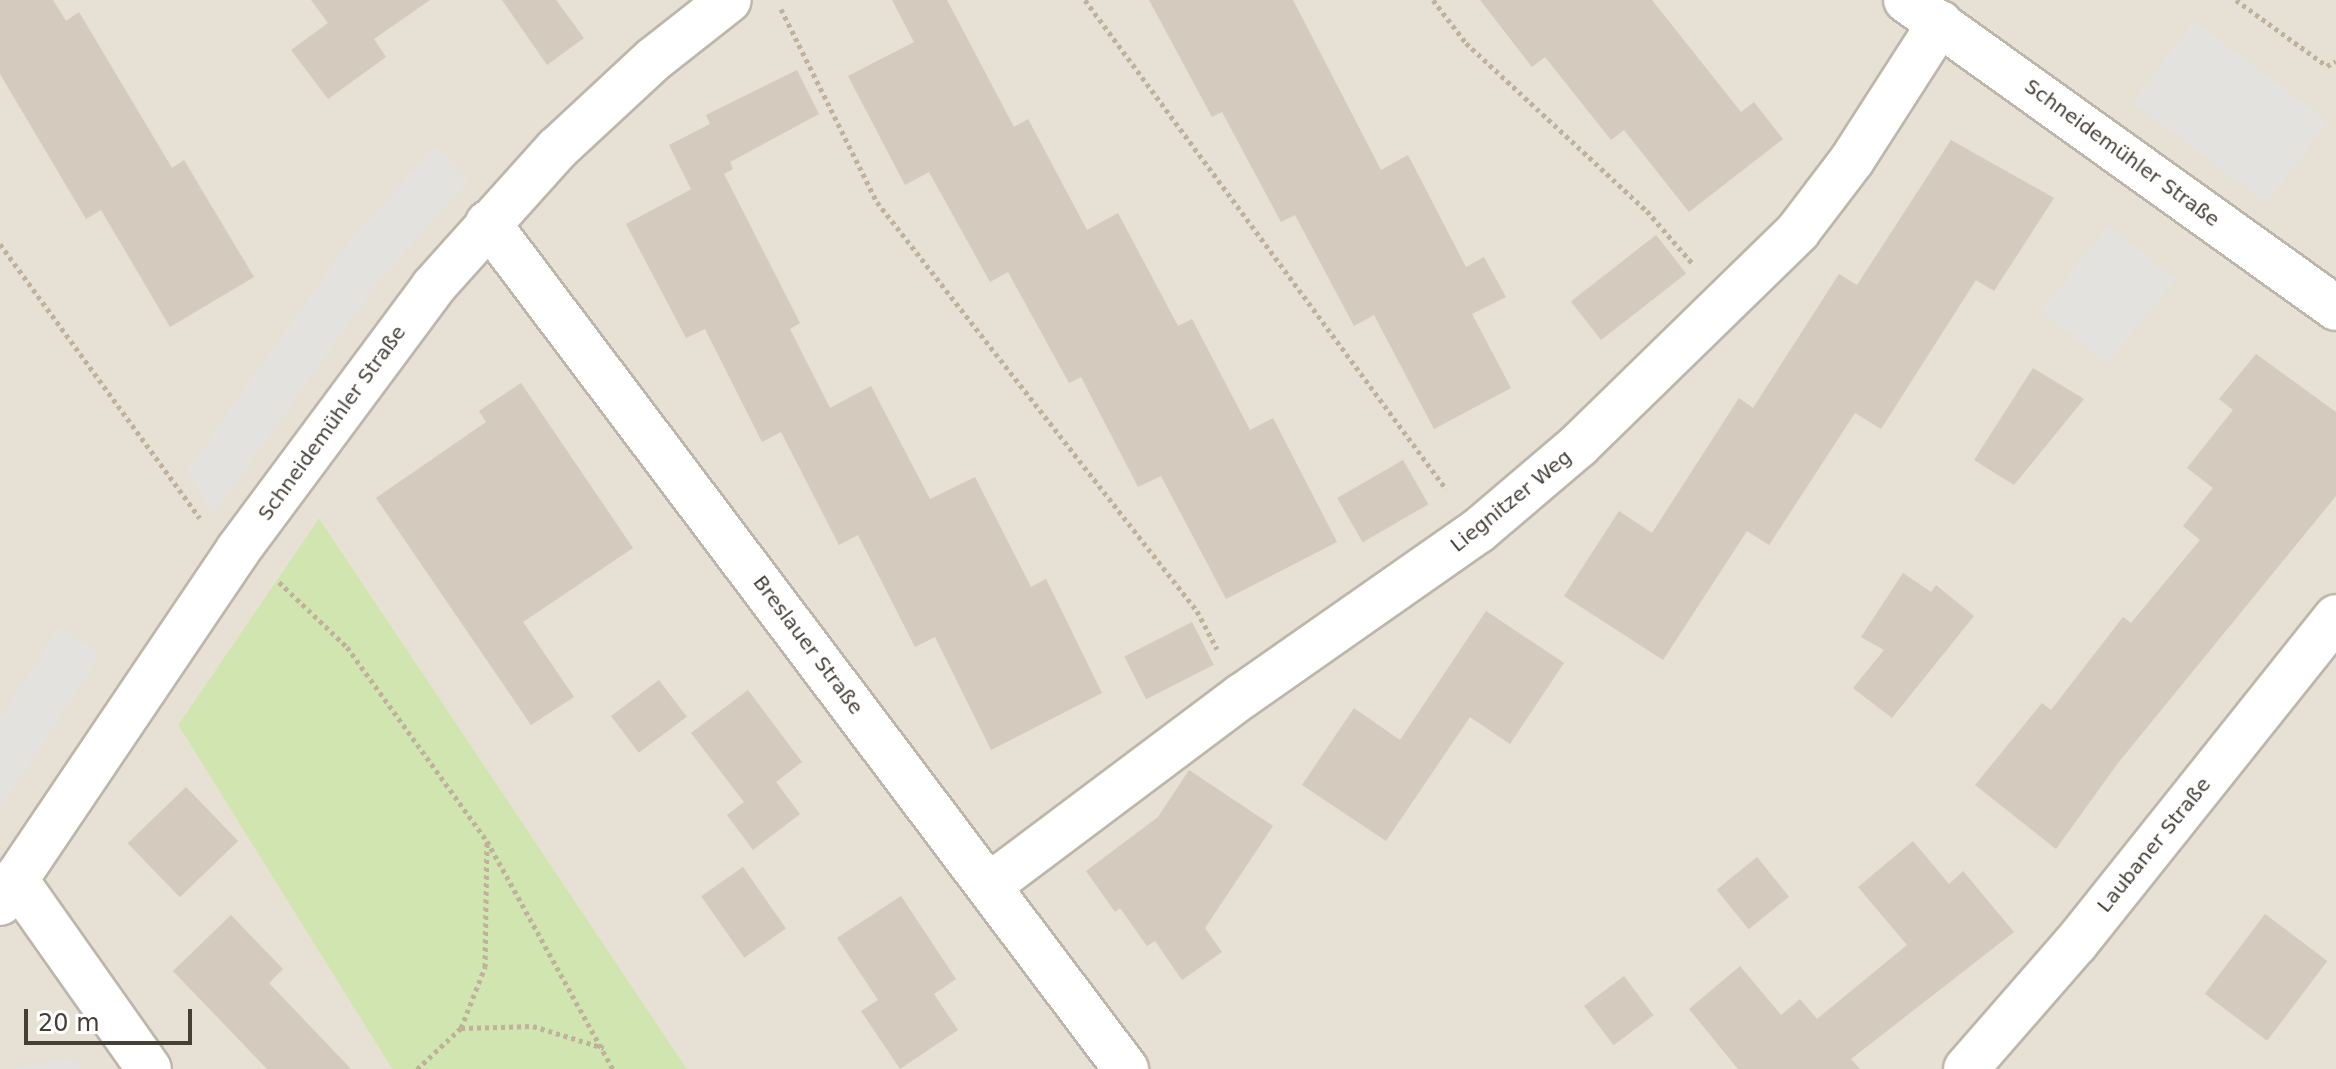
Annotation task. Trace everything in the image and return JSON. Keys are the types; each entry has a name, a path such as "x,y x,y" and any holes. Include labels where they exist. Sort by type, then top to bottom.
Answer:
{"street":[{"name":"Schneidemühler Straße","path":"8,891 238,550 433,287 557,149 654,59 729,0"},
{"name":"Schneidemühler Straße","path":"1923,11 2336,308"},
{"name":"Liegnitzer Weg","path":"990,885 1242,696 1478,531 1579,445 1798,231 1852,160 1923,11"},
{"name":"Breslauer Straße","path":"488,223 1126,1069"},
{"name":"Laubaner Straße","path":"1966,1069 2076,943 2336,617"},
{"path":"8,891 149,1069"}],"path":[{"path":"776,0 877,202 1197,611 1242,696"},
{"path":"1085,0 1478,531"},
{"path":"1433,0 1466,43 1647,211 1726,304"},
{"path":"2236,0 2327,66 2336,61"},
{"path":"0,244 189,509 292,591 347,647 487,841 613,1069"},
{"path":"417,1069 461,1028 485,967 487,841"},
{"path":"461,1028 533,1026 604,1048"}],"shaded area":[{"path":"0,0 2336,0 2336,1069 687,1069 319,518 178,725 392,1069 0,1069"},
{"path":"2194,21 2327,122 2266,203 2133,102"},
{"path":"436,146 468,180 380,279 213,515 187,470 358,229"},
{"path":"2109,225 2176,279 2107,365 2040,310"},
{"path":"59,627 101,654 0,808 0,718"},
{"path":"73,1058 82,1069 15,1069 19,1066"}],"green space":[{"path":"319,518 687,1069 392,1069 178,725"}],"building":[{"path":"0,0 53,0 66,21 79,12 172,168 184,160 254,277 170,327 101,210 86,219 0,74"},
{"path":"311,0 430,0 374,39 386,57 328,99 291,50 328,23"},
{"path":"502,0 556,0 584,38 547,65"},
{"path":"892,0 947,0 1014,127 1028,119 1087,230 1118,213 1178,326 1192,319 1250,430 1273,418 1337,542 1226,599 1161,476 1138,487 1081,377 1069,383 1008,272 990,282 929,172 905,185 848,76 914,42"},
{"path":"1149,0 1293,0 1381,170 1408,155 1466,267 1484,257 1506,297 1472,314 1511,388 1434,429 1374,315 1354,326 1295,215 1281,222 1222,112 1212,117"},
{"path":"1480,0 1652,0 1741,112 1754,102 1783,139 1689,212 1624,130 1611,140 1545,57 1532,67"},
{"path":"797,70 819,114 730,162 733,169 724,174 800,323 790,329 830,408 871,386 930,499 975,477 1031,587 1046,579 1102,693 991,750 935,637 915,647 858,535 839,545 781,432 762,442 705,329 686,338 626,224 701,184 691,189 669,145 710,124 706,115"},
{"path":"1951,140 2054,198 1994,291 1976,280 1881,429 1855,413 1769,545 1747,531 1663,660 1564,596 1619,511 1652,533 1739,398 1753,408 1839,274 1857,285"},
{"path":"1656,235 1686,274 1601,340 1571,301"},
{"path":"2256,354 2336,412 2336,496 2118,763 2056,849 1975,785 2042,703 2051,710 2123,617 2131,623 2200,540 2183,526 2213,488 2187,468 2233,410 2219,399"},
{"path":"2033,368 2084,399 2014,485 1974,460"},
{"path":"521,383 633,548 523,622 574,697 531,725 376,498 486,422 479,411"},
{"path":"1403,460 1428,504 1363,542 1337,498"},
{"path":"1903,573 1931,592 1936,585 1974,616 1892,718 1853,688 1884,650 1861,637"},
{"path":"1486,611 1564,663 1510,744 1470,717 1386,841 1302,785 1354,708 1400,740"},
{"path":"1192,622 1214,665 1146,699 1124,657"},
{"path":"659,680 687,717 639,753 611,716"},
{"path":"748,690 802,762 776,782 800,814 753,850 727,815 744,802 691,733"},
{"path":"1189,770 1273,826 1205,928 1222,952 1182,980 1155,941 1147,946 1120,908 1115,912 1086,871 1158,817"},
{"path":"186,787 238,841 180,897 128,843"},
{"path":"1913,841 1949,884 1963,871 2014,932 1851,1059 1860,1069 1738,1069 1689,1009 1740,966 1781,1015 1800,999 1817,1019 1907,945 1858,887"},
{"path":"1757,857 1789,897 1749,929 1717,890"},
{"path":"743,867 786,928 744,958 701,896"},
{"path":"901,896 956,979 934,994 958,1030 900,1069 861,1011 878,1000 837,938"},
{"path":"2265,914 2327,961 2267,1041 2205,994"},
{"path":"231,915 283,969 269,983 351,1069 267,1069 173,971"},
{"path":"1624,976 1653,1015 1614,1045 1584,1006"}]}
